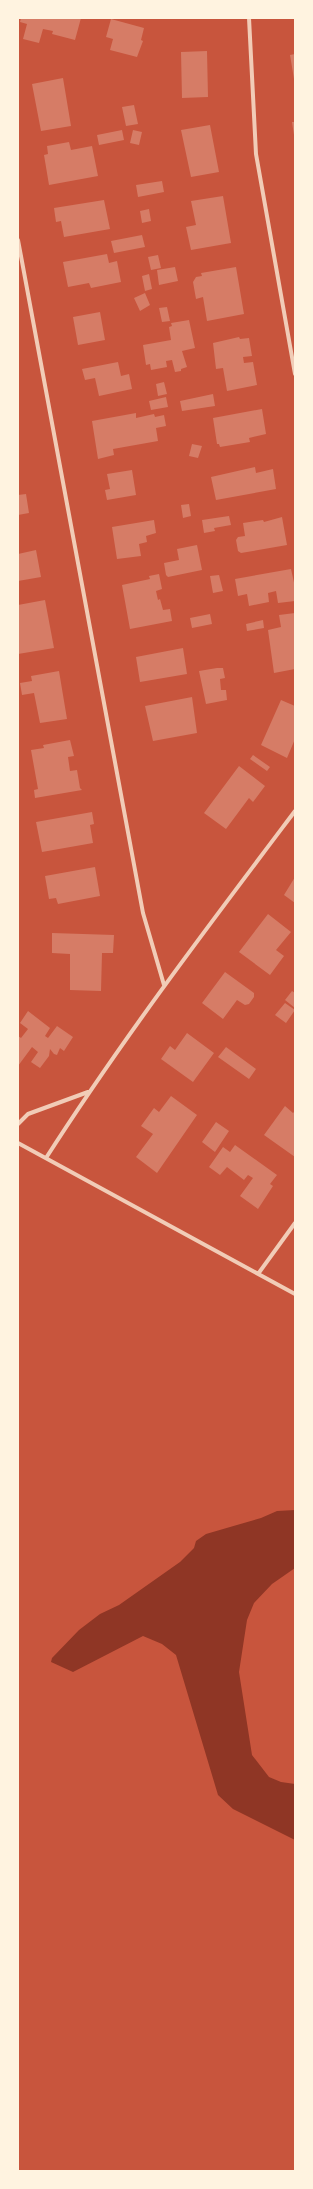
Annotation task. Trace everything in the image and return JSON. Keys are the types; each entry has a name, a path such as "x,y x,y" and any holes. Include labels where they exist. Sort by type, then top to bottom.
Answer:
{"street":[{"path":"249,18 256,154 295,374"},
{"path":"18,240 142,905 164,985"},
{"path":"46,1158 88,1091 164,985 295,811"},
{"path":"18,1124 28,1114 88,1091"},
{"path":"18,1142 295,1294"},
{"path":"258,1274 295,1224"}],"shaded area":[{"path":"295,1510 295,1568 272,1584 254,1603 247,1620 239,1672 252,1755 269,1777 281,1782 295,1784 295,1840 233,1809 218,1795 176,1655 162,1644 143,1636 73,1672 51,1662 52,1658 79,1630 100,1614 119,1605 180,1562 194,1548 196,1541 206,1534 261,1518 277,1511"}],"building":[{"path":"21,18 81,18 75,40 52,34 53,31 43,29 39,43 23,39 27,24 20,22"},
{"path":"111,19 144,28 141,40 143,41 137,57 110,50 113,39 106,37"},
{"path":"207,51 208,97 182,98 181,52"},
{"path":"295,54 295,79 294,79 290,55"},
{"path":"63,78 71,126 41,131 32,84"},
{"path":"134,105 138,124 126,126 122,107"},
{"path":"292,122 295,122 295,135 294,135"},
{"path":"210,125 219,172 191,177 181,130"},
{"path":"122,130 124,140 99,145 97,135"},
{"path":"133,130 142,132 139,145 130,143"},
{"path":"69,142 71,150 92,146 98,176 49,185 44,155 48,154 47,146"},
{"path":"162,181 164,192 138,197 136,185"},
{"path":"223,196 231,243 191,250 186,227 196,225 191,201"},
{"path":"104,200 110,229 64,237 61,221 56,222 54,208"},
{"path":"149,209 151,221 142,223 140,211"},
{"path":"142,235 145,247 114,253 111,241"},
{"path":"107,254 109,263 117,261 121,282 91,288 89,283 68,287 63,262"},
{"path":"158,255 161,268 151,270 148,257"},
{"path":"175,267 178,281 159,285 157,270"},
{"path":"236,267 244,314 207,321 203,297 196,299 193,282 196,277 202,276 201,273"},
{"path":"149,274 152,289 145,291 142,276"},
{"path":"145,293 150,305 140,311 134,298"},
{"path":"167,307 170,321 162,322 159,308"},
{"path":"100,312 105,340 78,345 73,317"},
{"path":"189,320 195,348 182,351 187,367 181,369 181,371 175,372 172,360 166,361 167,367 151,370 150,364 146,365 143,345 171,340 169,327 172,326 171,323"},
{"path":"239,337 240,339 249,338 252,356 243,357 244,363 253,362 257,385 227,391 223,368 216,369 213,343"},
{"path":"118,362 121,376 129,374 132,389 99,396 95,378 85,380 82,369"},
{"path":"164,382 167,394 158,396 156,384"},
{"path":"213,394 215,406 182,411 180,401"},
{"path":"166,397 168,407 151,410 149,401"},
{"path":"262,409 266,434 249,438 250,442 220,447 219,444 217,444 213,418"},
{"path":"136,413 136,418 154,414 155,417 164,415 166,426 156,428 158,441 113,449 114,455 98,459 92,421"},
{"path":"192,444 202,446 198,458 189,456"},
{"path":"255,467 256,473 273,469 276,489 216,500 211,477"},
{"path":"132,470 136,495 107,500 105,490 110,489 107,474"},
{"path":"26,494 29,513 18,515 18,495"},
{"path":"189,504 191,516 183,518 181,505"},
{"path":"229,516 231,525 214,528 215,531 204,533 202,520"},
{"path":"282,517 287,545 241,553 238,551 236,540 238,537 245,536 243,523 263,520 264,522"},
{"path":"154,520 156,533 146,536 147,542 139,544 141,556 117,559 112,527"},
{"path":"197,545 202,570 168,577 166,575 164,563 179,560 177,549"},
{"path":"36,550 41,577 18,581 18,554"},
{"path":"291,569 295,587 295,601 278,603 276,591 268,593 269,602 249,606 247,594 238,596 235,579"},
{"path":"159,574 162,589 156,591 158,600 160,599 163,610 170,609 172,621 130,629 122,585 150,579 149,576"},
{"path":"219,575 223,591 213,593 210,576"},
{"path":"45,600 54,648 18,654 18,605"},
{"path":"295,613 295,669 274,673 268,630 281,627 279,615"},
{"path":"210,614 212,624 192,628 190,618"},
{"path":"263,620 264,628 247,631 246,624"},
{"path":"183,648 187,674 140,682 136,657"},
{"path":"223,668 225,678 220,679 221,690 226,690 227,700 206,704 199,671"},
{"path":"59,671 67,719 40,723 34,693 22,695 20,683 32,681 31,676"},
{"path":"192,697 197,733 153,741 145,706"},
{"path":"281,700 295,706 295,739 287,758 261,745"},
{"path":"70,740 74,756 68,757 70,771 77,770 80,788 82,790 35,798 34,790 38,789 31,750 44,748 43,745"},
{"path":"253,755 270,767 267,771 250,759"},
{"path":"239,766 265,786 253,802 249,798 226,829 204,813"},
{"path":"92,812 94,824 90,825 93,843 42,852 36,822"},
{"path":"95,867 100,896 58,904 56,898 49,899 45,876"},
{"path":"295,877 295,903 284,895"},
{"path":"268,914 291,932 276,950 284,956 270,975 239,952"},
{"path":"52,933 114,935 113,953 102,953 101,991 70,990 70,954 52,953"},
{"path":"225,972 254,993 254,997 249,1004 245,1005 237,1000 223,1019 202,1003"},
{"path":"292,991 295,993 295,1008 285,1000"},
{"path":"285,1003 295,1010 286,1023 275,1015"},
{"path":"28,1011 50,1028 45,1036 48,1038 57,1026 73,1037 64,1051 60,1048 57,1055 50,1049 49,1056 40,1068 31,1062 38,1052 32,1047 18,1066 18,1036 21,1038 28,1029 20,1023"},
{"path":"187,1033 214,1053 193,1082 161,1059 170,1046 175,1050"},
{"path":"226,1047 256,1069 249,1079 218,1057"},
{"path":"171,1096 197,1115 157,1173 136,1157 153,1134 141,1126 154,1108 159,1112"},
{"path":"285,1106 293,1113 295,1111 295,1157 264,1135"},
{"path":"216,1122 229,1131 215,1152 202,1142"},
{"path":"235,1145 277,1175 270,1184 273,1186 258,1209 240,1196 253,1178 248,1175 244,1180 227,1167 220,1175 209,1167 223,1147 230,1152"}]}
